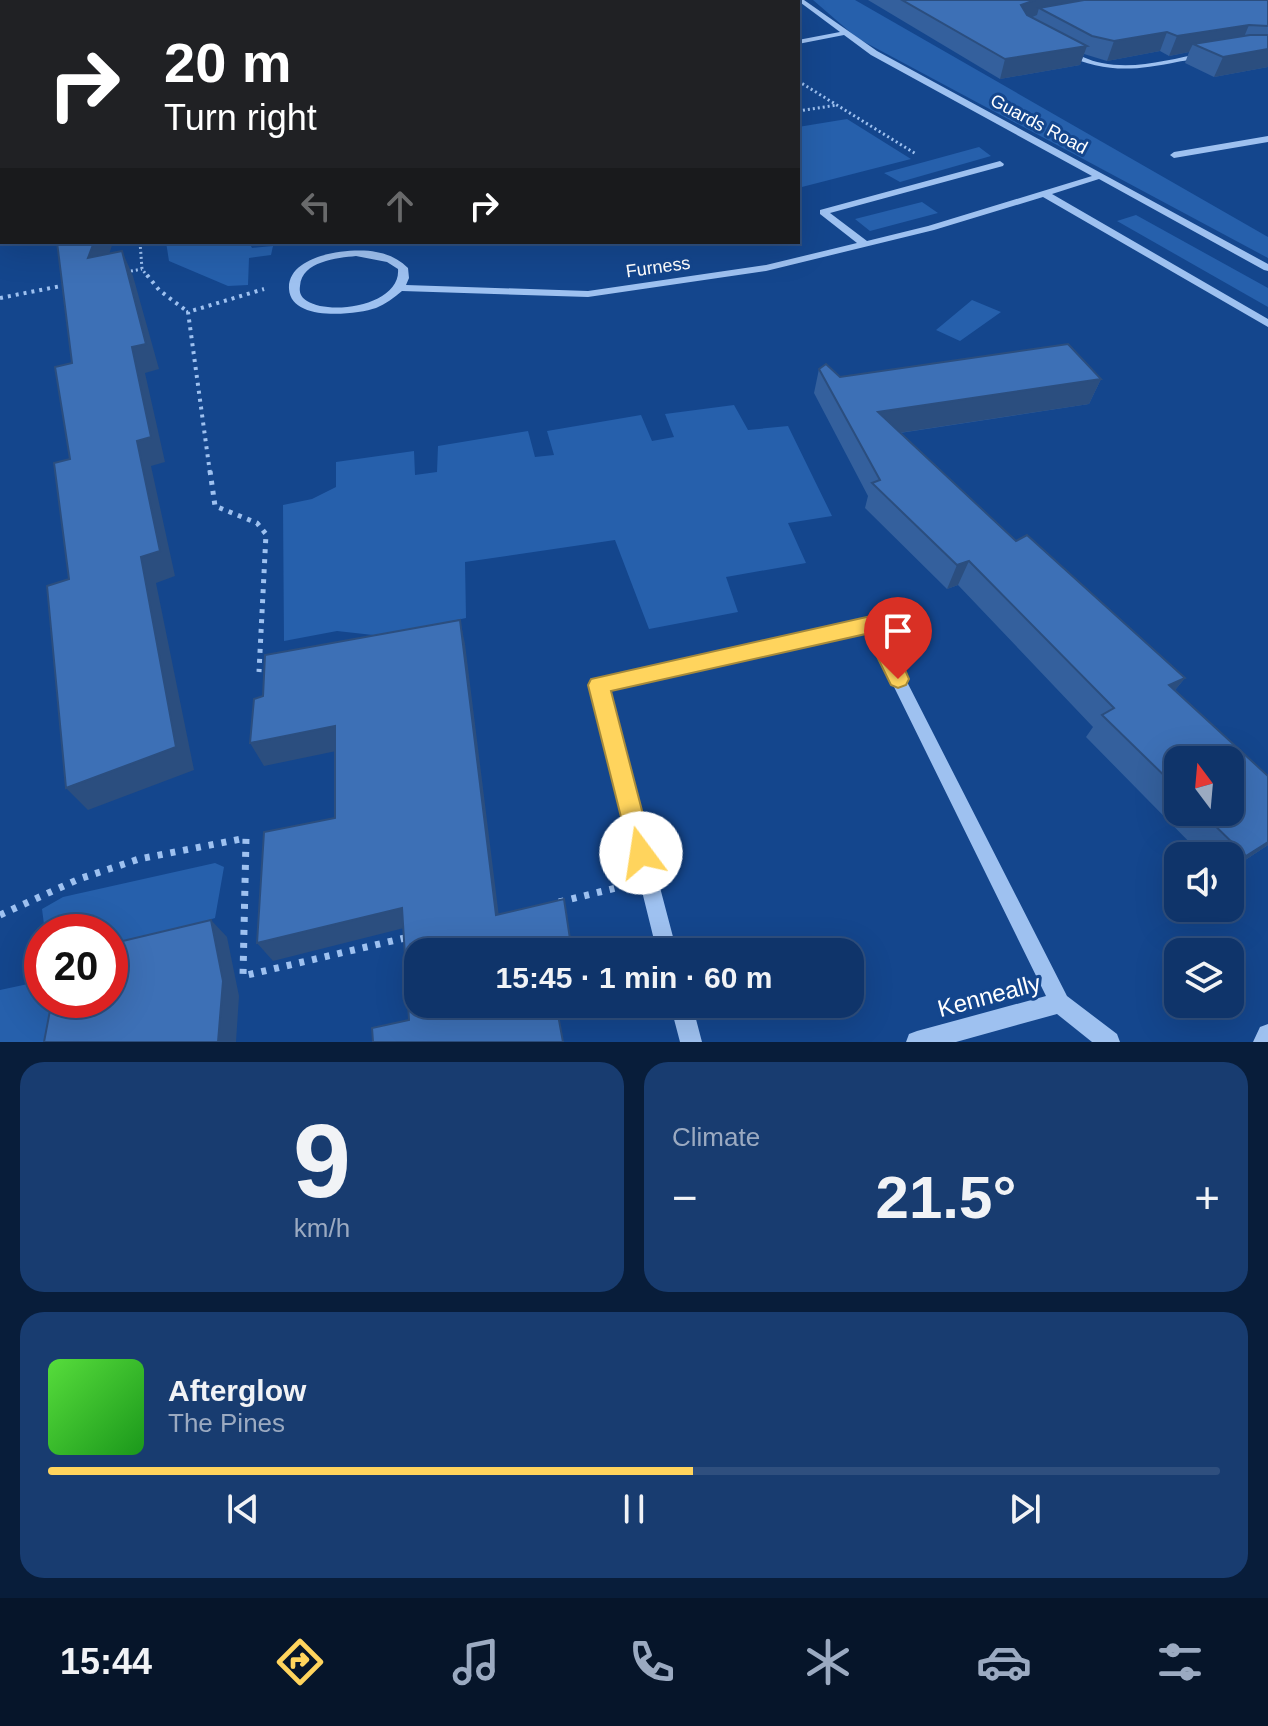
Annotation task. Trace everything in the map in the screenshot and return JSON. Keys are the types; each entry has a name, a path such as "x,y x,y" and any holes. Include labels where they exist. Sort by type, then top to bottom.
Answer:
{"street":[{"name":"Guards Road","path":"800,0 874,53 1268,268"},
{"path":"800,42 843,33"},
{"path":"1051,44 1105,68 1119,69 1211,54"},
{"path":"1174,155 1268,139"},
{"path":"865,244 823,212 1000,164"},
{"name":"Furness","path":"295,280 294,289 298,298 321,310 338,311 374,304 399,288 588,294 766,268 931,228 1101,176"},
{"path":"1044,193 1268,324"},
{"path":"295,280 316,262 350,252 368,252 384,255 403,268 404,278 399,288"},
{"path":"663,938 599,685 871,625 1060,1003"},
{"name":"Kenneally","path":"917,1042 1060,1003 1109,1042"},
{"path":"685,1018 691,1042"},
{"path":"1264,1042 1268,1035"}],"path":[{"path":"800,82 923,159"},
{"path":"800,111 837,105"},
{"path":"140,244 142,269 159,290 188,312 215,506 257,523 266,534 259,672"},
{"path":"113,275 142,269"},
{"path":"188,312 295,280"},
{"path":"0,298 71,284"},
{"path":"0,915 79,879 139,859 246,838 243,976 423,934"},
{"path":"543,905 648,881"}],"shaded area":[{"path":"813,0 855,0 1268,237 1268,258 857,38"},
{"path":"847,119 911,159 800,187 800,127"},
{"path":"979,147 991,156 900,182 884,173"},
{"path":"922,202 938,213 870,231 855,219"},
{"path":"1136,215 1268,288 1268,307 1117,221"},
{"path":"166,244 273,246 271,255 249,258 248,285 228,286 169,261"},
{"path":"972,300 1001,312 960,341 936,330"},
{"path":"734,405 748,430 788,426 832,516 788,523 806,563 726,577 738,612 649,629 615,540 465,562 466,618 382,636 337,631 284,641 283,505 312,499 336,487 336,462 414,451 415,475 437,472 438,446 528,431 535,457 554,455 547,431 641,415 652,441 674,437 665,414"},
{"path":"215,863 224,867 215,918 128,945 128,914 43,914 42,909 63,897"},
{"path":"24,985 24,1018 75,1018 71,1042 0,1042 0,990"}],"building":[{"path":"902,0 1035,0 1021,5 1027,15 1087,46 1005,59"},
{"path":"1084,0 1268,0 1268,26 1249,25 1177,36 1167,32 1114,41 1092,36 1039,8"},
{"path":"1268,35 1268,49 1223,57 1193,44"},
{"path":"57,244 93,244 88,258 122,251 146,344 132,347 151,437 137,441 160,551 141,557 176,747 66,788 47,586 69,579 54,463 70,459 55,367 72,363"},
{"path":"1068,344 1101,379 878,412 1016,541 1027,535 1185,678 1169,685 1235,746 1164,746 1164,775 1102,715 1114,708 969,561 957,565 872,483 880,480 819,369 826,364 840,377"},
{"path":"460,620 496,915 564,899 570,938 404,940 402,908 257,943 264,832 335,818 335,726 250,743 254,699 263,696 265,655"},
{"path":"1244,754 1268,776 1268,842 1246,856 1244,842 1232,842 1215,826 1244,826"},
{"path":"211,920 223,981 218,1042 44,1042 49,1018 128,1018 128,940"},
{"path":"559,1018 563,1042 373,1042 372,1028 409,1020"}],"route":[{"path":"641,853 599,685 871,625 898,679"}]}
